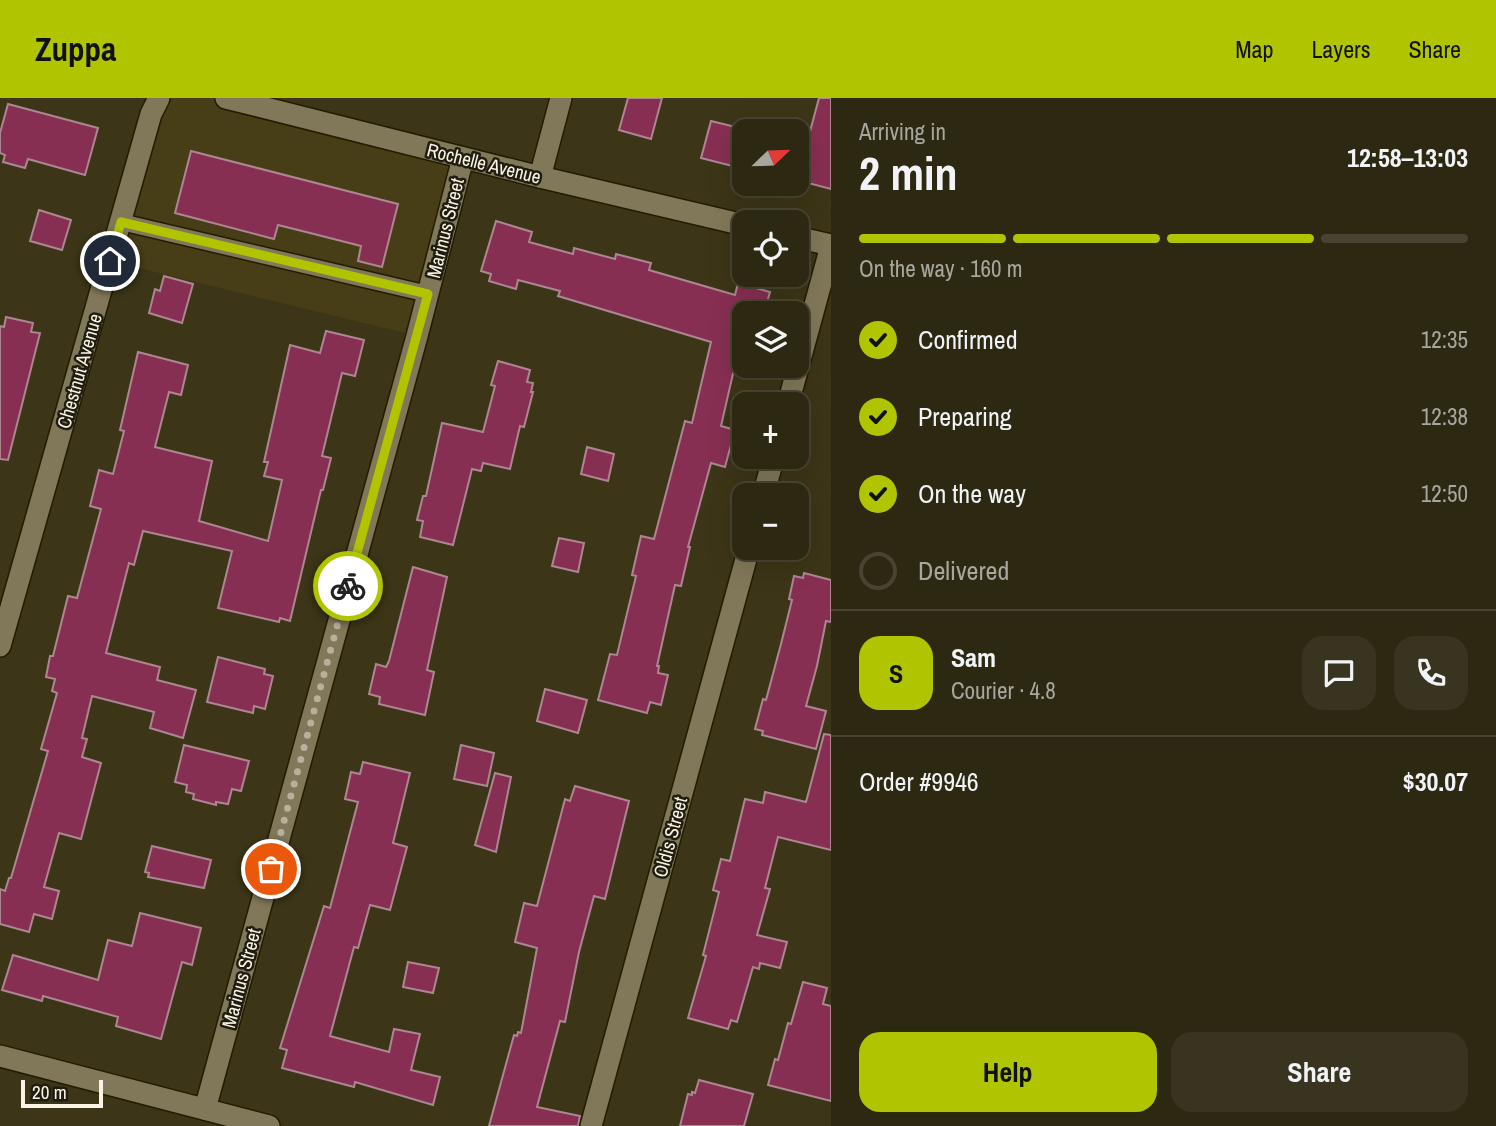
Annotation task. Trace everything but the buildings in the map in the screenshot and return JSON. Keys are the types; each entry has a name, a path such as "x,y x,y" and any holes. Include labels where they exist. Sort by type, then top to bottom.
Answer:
{"street":[{"name":"Chestnut Avenue","path":"0,646 151,114 159,98"},
{"name":"Rochelle Avenue","path":"226,98 732,222"},
{"path":"540,177 561,98"},
{"name":"Marinus Street","path":"205,1109 463,158"},
{"path":"791,392 831,246 809,240"},
{"name":"Oldis Street","path":"591,1126 746,560"},
{"path":"0,1056 269,1126"}],"lane":[{"path":"121,222 428,294"}],"shaded area":[{"path":"159,98 226,98 463,158 417,336 110,261"}],"way so far":[{"path":"271,869 348,586"}],"route":[{"path":"110,261 121,222 428,294 348,586"}]}
